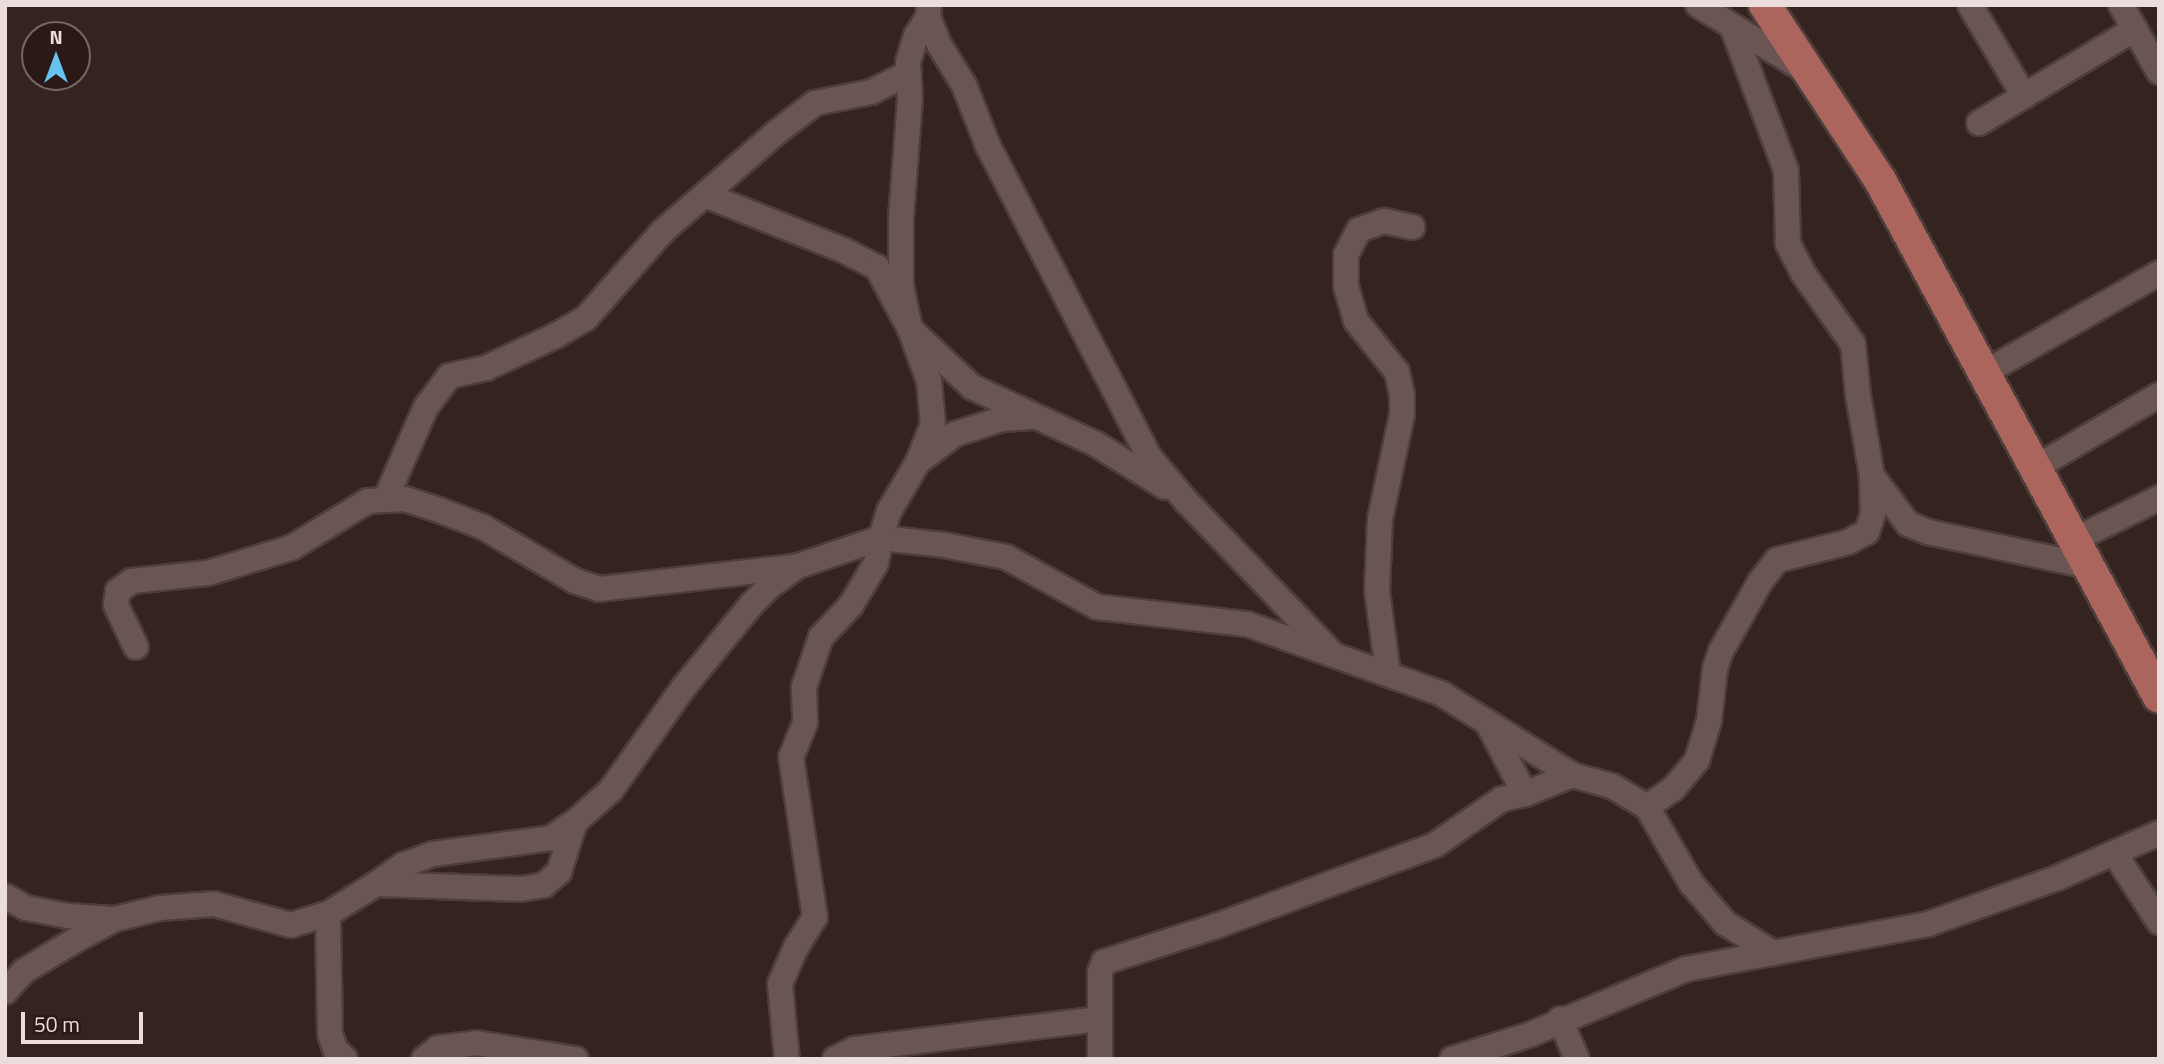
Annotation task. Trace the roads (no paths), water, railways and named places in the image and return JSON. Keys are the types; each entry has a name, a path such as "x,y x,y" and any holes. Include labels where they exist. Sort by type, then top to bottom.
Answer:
{"main road":[{"path":"1765,5 1880,180 2159,697"}],"street":[{"path":"1698,5 1814,76"},
{"path":"1970,5 2024,96"},
{"path":"2121,5 2159,72"},
{"path":"929,11 916,37 908,62 901,285 910,329 972,387 1096,444 1186,501"},
{"path":"929,11 940,46 964,85 988,146 1149,457 1186,501 1332,654"},
{"path":"1647,807 1673,789 1697,760 1709,721 1715,669 1721,651 1760,582 1777,560 1847,542 1867,532 1873,514 1872,476 1858,395 1853,344 1822,304 1788,243 1786,170 1732,26"},
{"path":"1979,123 2135,29"},
{"path":"385,500 426,407 449,376 486,368 555,336 586,318 663,231 777,132 815,103 871,92 909,73"},
{"path":"705,195 843,250 877,267 910,329 929,381 933,424 918,463 892,503 876,563 851,605 821,637 804,687 806,723 791,757 815,916 796,947 780,984 787,1059"},
{"path":"1388,673 1377,592 1380,519 1402,415 1402,395 1397,372 1356,321 1346,286 1346,255 1359,230 1384,221 1412,227"},
{"path":"1984,373 2159,273"},
{"path":"2035,468 2159,395"},
{"path":"918,463 954,434 1002,419 1033,417"},
{"path":"1872,476 1908,524 1928,532 2081,553 2159,498"},
{"path":"136,647 116,605 118,591 132,581 208,573 291,548 368,502 405,499 483,527 575,581 599,589 798,566 881,538 944,545 1006,557 1097,607 1247,624 1442,694 1572,775 1612,786 1647,807 1691,883 1726,923 1773,953"},
{"path":"5,992 24,971 115,919 160,908 214,904 291,925 328,914 403,865 433,853 551,838 575,822 611,790 684,687 745,612 770,586 798,566"},
{"path":"1487,722 1525,794"},
{"path":"1100,1059 1100,972 1104,962 1216,926 1434,845 1502,799 1525,794 1572,775"},
{"path":"376,884 520,889 544,885 559,872 575,822"},
{"path":"1452,1059 1529,1035 1560,1019 1686,970 1928,925 2057,878 2159,833"},
{"path":"2115,854 2159,922"},
{"path":"5,896 26,908 68,916 115,919"},
{"path":"328,914 331,1034 334,1049 345,1059"},
{"path":"835,1059 855,1049 1100,1019"},
{"path":"1560,1019 1577,1059"},
{"path":"424,1059 438,1048 476,1043 576,1059"}]}
